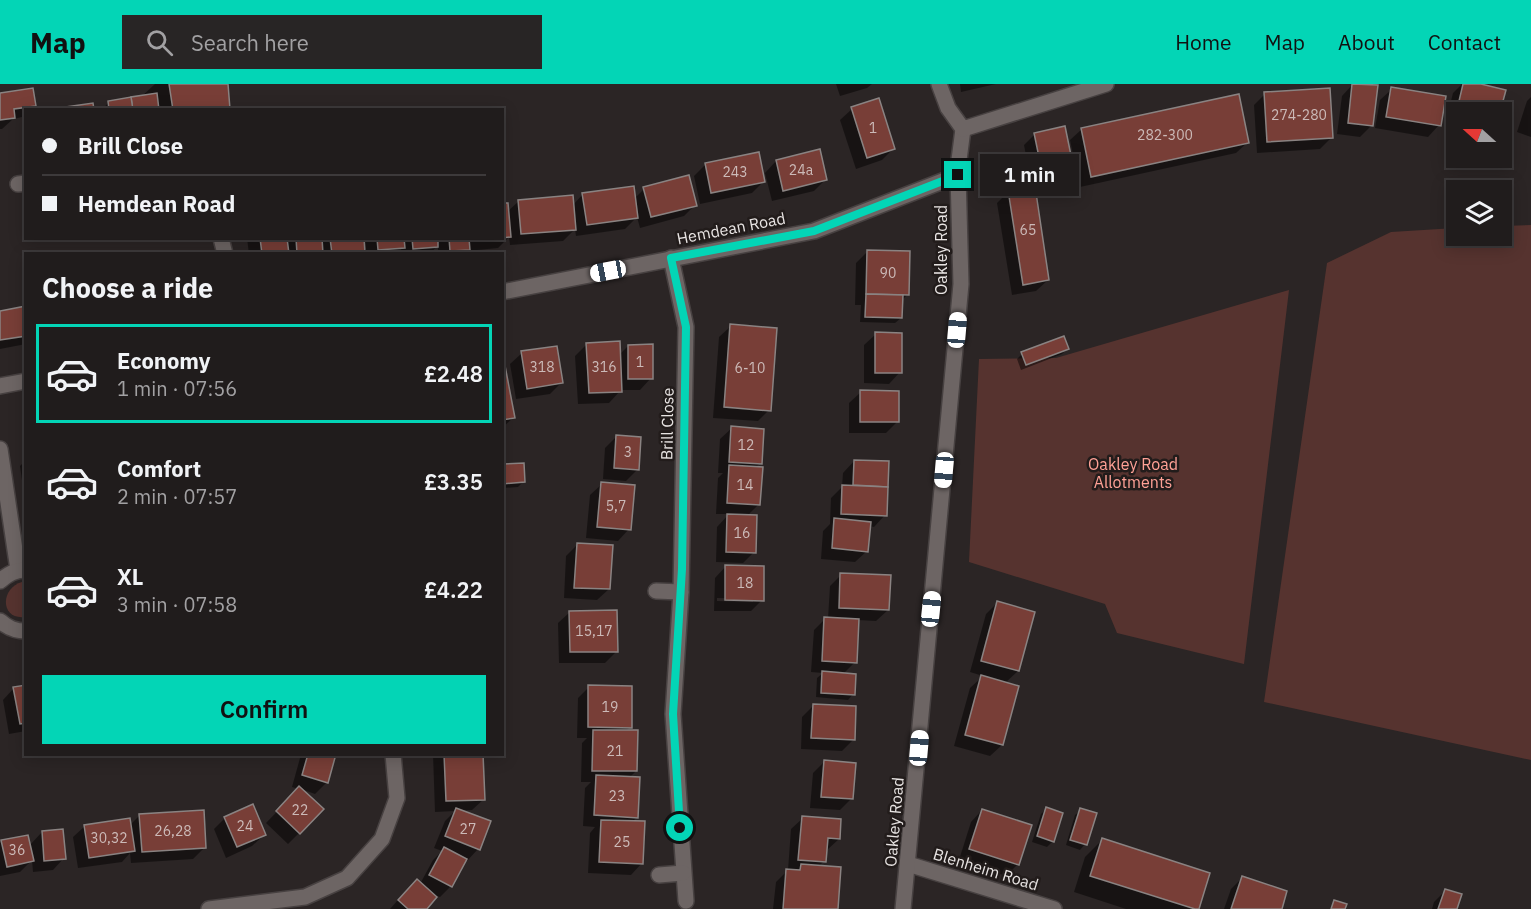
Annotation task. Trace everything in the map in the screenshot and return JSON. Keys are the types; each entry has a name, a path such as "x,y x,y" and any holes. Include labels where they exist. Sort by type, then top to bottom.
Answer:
{"street":[{"path":"939,84 948,108 963,129 1106,84"},
{"name":"Oakley Road","path":"903,909 961,284 958,175 963,129"},
{"name":"Hemdean Road","path":"504,292 814,231 958,175"},
{"name":"Brill Close","path":"671,258 686,327 684,522 673,714 686,901"},
{"path":"0,386 24,381"},
{"path":"0,449 22,570 8,574 0,581"},
{"path":"656,591 681,592"},
{"path":"0,621 8,627 24,632"},
{"path":"209,909 305,897 348,878 382,839 397,798 393,756"},
{"name":"Blenheim Road","path":"908,864 1054,909"},
{"path":"659,874 683,873"}],"green space":[{"path":"1531,225 1531,760 1264,702 1327,263 1391,232 1446,229 1446,246 1512,246 1512,226"},
{"name":"Oakley Road Allotments","path":"1289,290 1244,664 1117,633 1105,604 969,562 979,359 1056,358"},
{"path":"24,583 24,617 17,617 7,609 7,597 15,585"}],"building":[{"path":"169,84 228,84 230,108 173,108"},
{"path":"1352,84 1378,85 1373,126 1348,123"},
{"path":"1463,84 1481,84 1506,90 1503,102 1458,102"},
{"path":"1391,87 1446,96 1441,126 1386,117"},
{"path":"33,88 36,106 14,109 15,118 0,120 0,93"},
{"path":"1330,88 1333,138 1267,142 1264,92"},
{"path":"157,93 159,108 133,108 131,97"},
{"path":"1239,94 1249,143 1091,177 1081,128"},
{"path":"131,97 133,108 109,108 108,101"},
{"path":"879,98 895,149 867,158 851,107"},
{"path":"93,103 94,108 66,108"},
{"path":"1065,126 1076,180 1045,186 1034,133"},
{"path":"820,149 827,180 783,191 776,160"},
{"path":"759,152 765,182 711,193 705,163"},
{"path":"689,175 697,206 651,217 643,187"},
{"path":"634,186 638,218 587,225 582,193"},
{"path":"1035,186 1049,280 1023,285 1008,190"},
{"path":"573,195 576,230 521,234 518,200"},
{"path":"504,203 508,203 511,237 504,238"},
{"path":"260,240 287,240 289,252 262,252"},
{"path":"296,240 322,240 323,252 297,252"},
{"path":"330,240 364,240 365,252 332,252"},
{"path":"377,240 404,240 405,248 378,250"},
{"path":"412,240 438,240 438,247 413,249"},
{"path":"449,240 469,240 470,250 450,251"},
{"path":"867,250 910,251 909,295 866,294"},
{"path":"866,294 903,295 902,318 865,317"},
{"path":"24,306 24,336 0,340 0,311"},
{"path":"730,324 777,328 771,411 724,407"},
{"path":"875,332 902,333 902,373 875,373"},
{"path":"1064,336 1069,349 1026,365 1021,352"},
{"path":"620,341 622,392 589,393 586,343"},
{"path":"653,344 653,379 628,379 628,345"},
{"path":"557,346 563,383 527,389 521,351"},
{"path":"504,360 515,418 504,420"},
{"path":"860,390 899,391 899,422 860,422"},
{"path":"731,426 764,429 762,464 729,462"},
{"path":"616,435 641,437 639,470 614,468"},
{"path":"854,460 889,461 888,487 853,485"},
{"path":"524,463 525,482 504,484 504,464"},
{"path":"729,465 763,467 760,505 727,503"},
{"path":"601,482 635,485 631,530 597,527"},
{"path":"842,485 888,487 887,516 841,514"},
{"path":"727,514 757,515 756,553 726,552"},
{"path":"834,518 871,522 868,552 832,548"},
{"path":"577,543 613,545 610,589 574,588"},
{"path":"725,565 764,566 764,601 725,600"},
{"path":"840,573 891,575 889,610 839,608"},
{"path":"997,601 1035,612 1019,671 981,661"},
{"path":"617,610 618,652 570,652 569,611"},
{"path":"824,617 859,619 857,663 822,661"},
{"path":"822,671 856,674 855,695 821,693"},
{"path":"981,675 1019,686 1003,745 965,735"},
{"path":"24,685 24,723 20,724 13,687"},
{"path":"588,685 632,686 632,728 588,727"},
{"path":"813,704 856,706 855,740 811,738"},
{"path":"593,730 638,730 637,771 592,771"},
{"path":"307,756 335,756 328,783 302,775"},
{"path":"444,756 483,756 485,800 446,801"},
{"path":"824,760 856,763 853,799 821,797"},
{"path":"596,775 640,777 638,818 594,815"},
{"path":"299,786 324,809 300,834 276,811"},
{"path":"253,804 266,835 237,847 224,817"},
{"path":"1046,807 1063,813 1054,842 1037,836"},
{"path":"456,808 491,821 480,850 445,836"},
{"path":"1080,808 1097,813 1087,845 1070,840"},
{"path":"982,809 1032,825 1019,865 969,849"},
{"path":"204,810 206,848 142,852 139,814"},
{"path":"802,816 841,819 840,839 828,838 826,862 798,860"},
{"path":"130,818 135,851 89,858 84,825"},
{"path":"601,820 645,821 643,864 599,862"},
{"path":"63,829 66,859 44,861 42,831"},
{"path":"28,835 34,861 7,867 1,840"},
{"path":"1102,838 1210,873 1199,909 1090,876"},
{"path":"444,847 467,859 452,887 429,875"},
{"path":"801,864 841,867 838,909 783,909 786,869 800,870"},
{"path":"1242,876 1287,891 1282,909 1231,909"},
{"path":"417,879 437,897 427,909 408,909 398,900"},
{"path":"1445,889 1462,894 1457,909 1438,909"},
{"path":"1334,900 1347,904 1345,909 1331,909"}],"route":[{"path":"680,828 673,714 684,522 686,327 671,258 814,231 958,175"}]}
